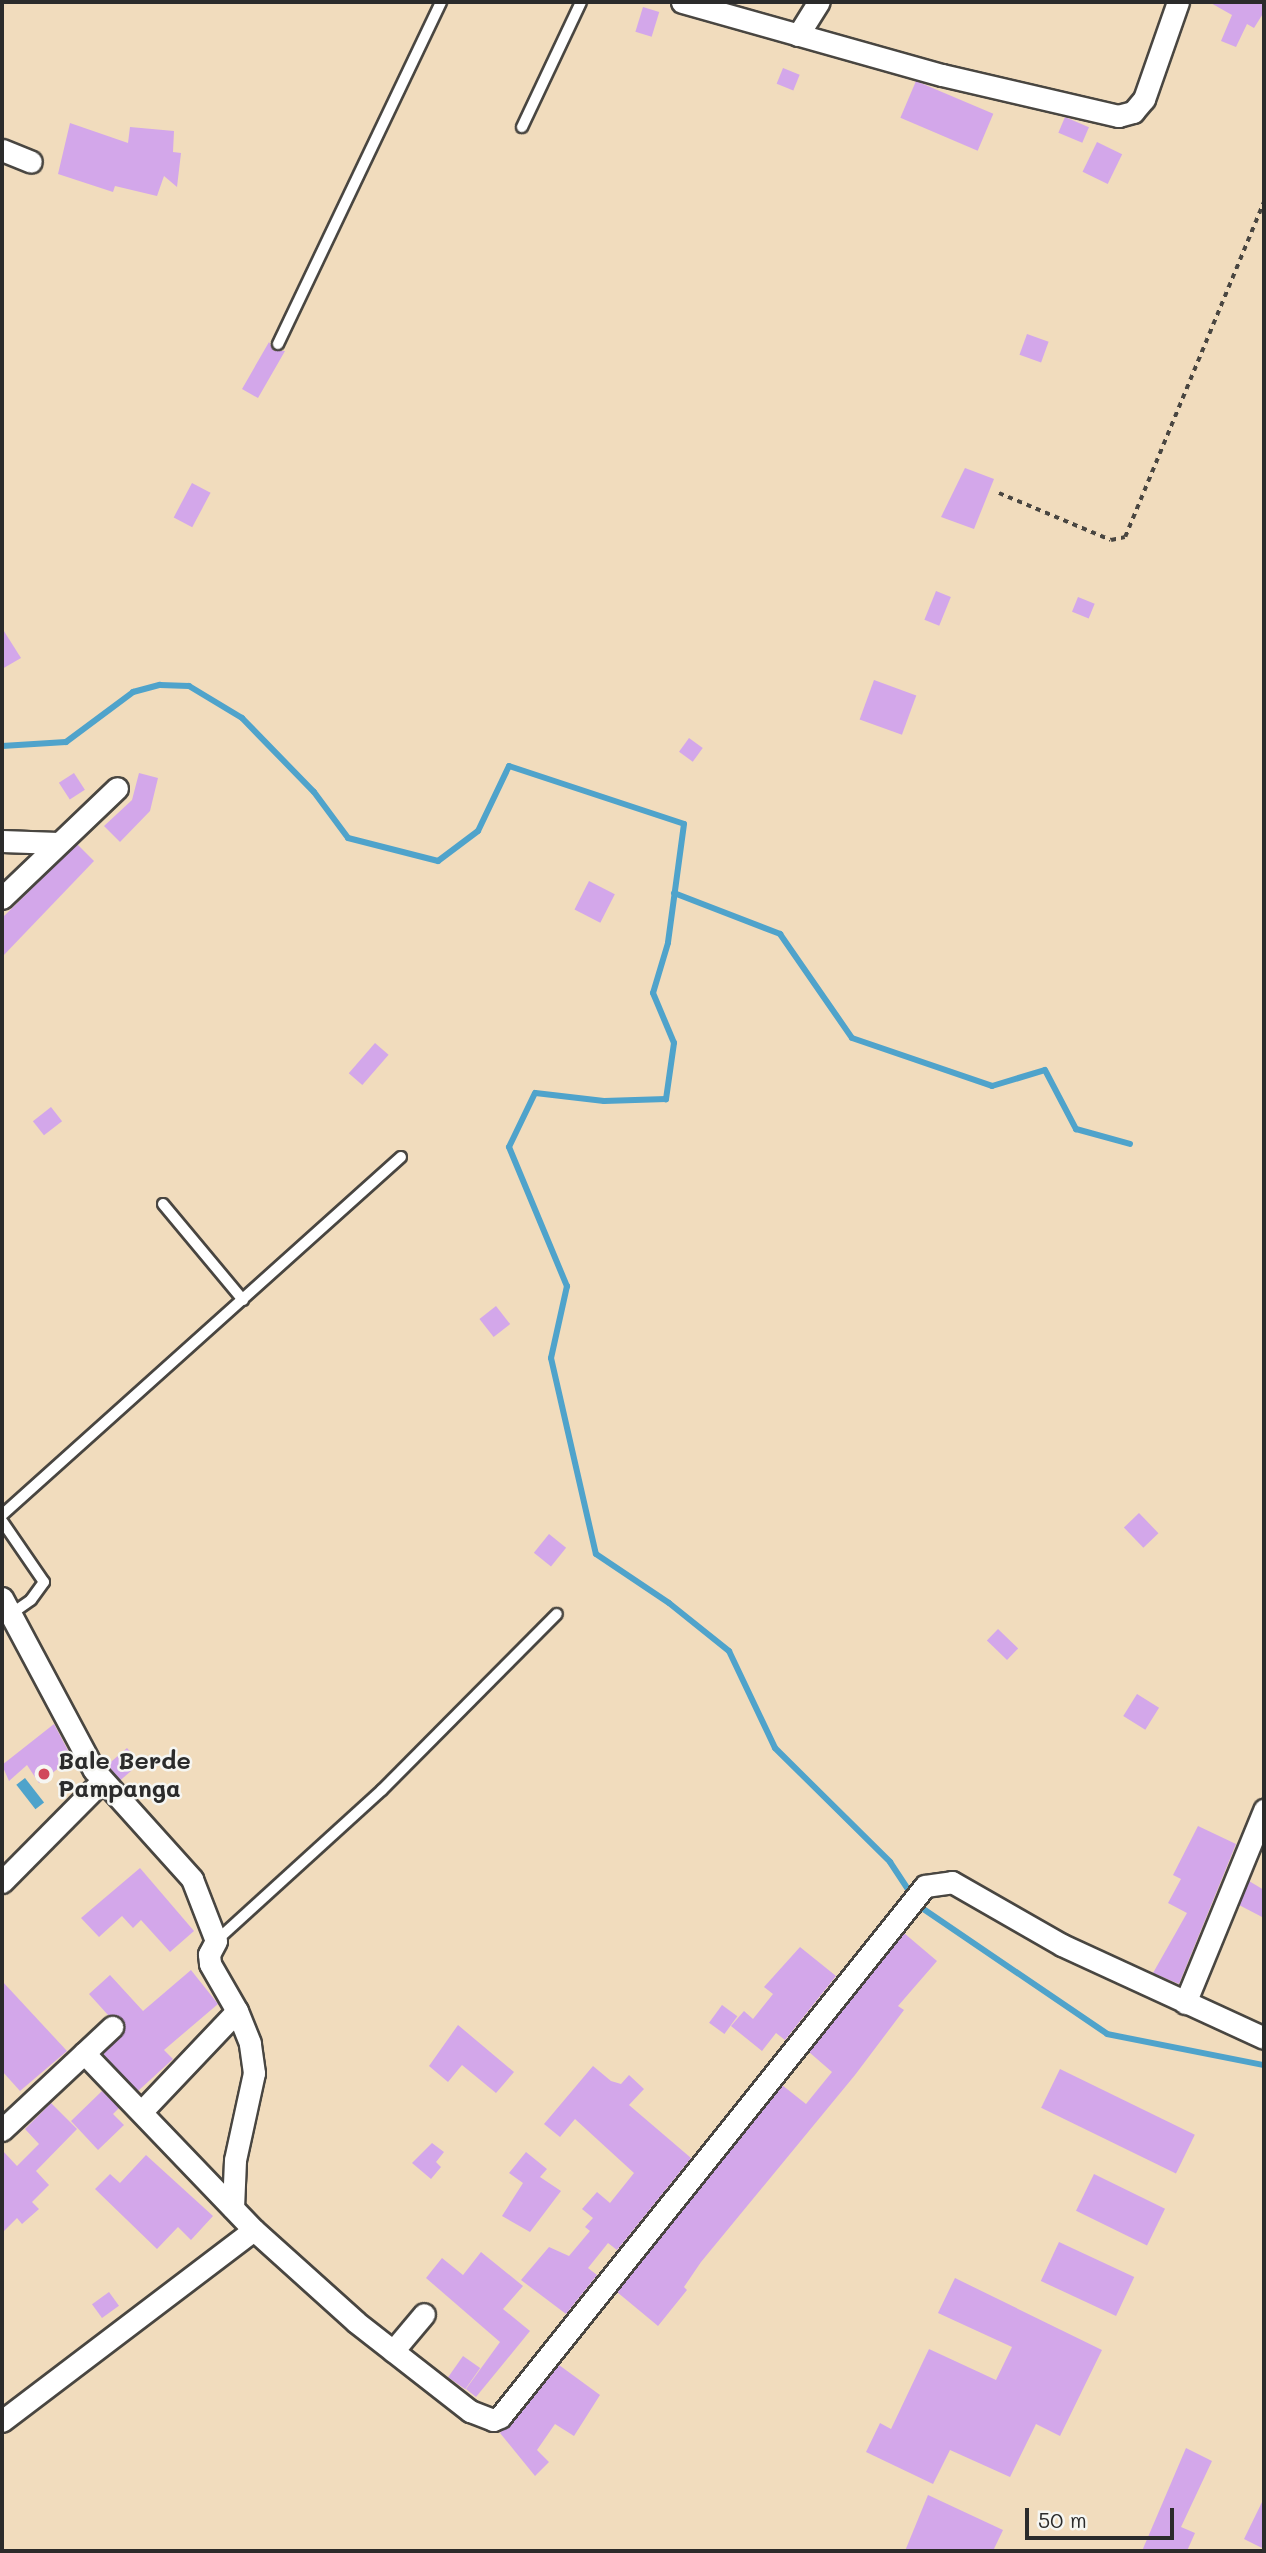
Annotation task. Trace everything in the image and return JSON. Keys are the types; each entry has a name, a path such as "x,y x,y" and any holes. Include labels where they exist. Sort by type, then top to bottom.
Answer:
{"street":[{"path":"682,2 743,11 798,35 1118,116 1133,112 1144,99 1178,2"},
{"path":"798,35 819,2"},
{"path":"2,150 31,162"},
{"path":"2,898 117,788"},
{"path":"2,841 58,843"},
{"path":"5,1610 102,1781 192,1880 216,1941 209,1964 237,2011 250,2043 254,2073 235,2160 233,2207"},
{"path":"2,1882 102,1781"},
{"path":"1185,2003 1264,1810"},
{"path":"85,2053 254,2230 393,2351 470,2411 493,2420 507,2412 906,1905 925,1886 952,1882 1062,1945 1264,2038"},
{"path":"141,2112 237,2011"},
{"path":"2,2130 112,2027"},
{"path":"2,2421 254,2230"},
{"path":"393,2351 424,2314"}],"lane":[{"path":"278,344 441,2"},
{"path":"522,127 581,2"},
{"path":"2,1515 401,1157"},
{"path":"163,1204 243,1300"},
{"path":"2,1521 44,1582 5,1610"},
{"path":"216,1941 382,1790 556,1614"}],"path":[{"path":"999,493 1111,540 1125,537 1264,201"}],"water":[{"path":"25,1778 44,1802 35,1809 16,1785"}],"building":[{"path":"1209,2 1264,2 1264,12 1254,28 1247,24 1236,47 1221,41 1232,15"},
{"path":"643,7 659,12 652,37 635,32"},
{"path":"783,68 800,75 793,91 777,84"},
{"path":"916,81 993,114 978,151 900,118"},
{"path":"1065,117 1089,127 1082,143 1058,133"},
{"path":"70,123 128,143 130,127 174,131 173,152 181,153 177,187 164,176 157,196 115,186 113,192 58,174"},
{"path":"1097,142 1122,154 1108,184 1083,172"},
{"path":"1027,334 1049,342 1041,363 1019,355"},
{"path":"269,342 274,351 285,351 258,398 242,389"},
{"path":"965,468 994,479 974,529 941,517"},
{"path":"192,483 211,493 192,527 174,517"},
{"path":"936,591 951,597 939,626 924,620"},
{"path":"1078,597 1095,604 1089,619 1072,612"},
{"path":"2,628 21,658 2,669"},
{"path":"874,680 916,695 902,735 860,719"},
{"path":"689,738 703,748 693,762 679,752"},
{"path":"74,773 85,790 70,800 59,783"},
{"path":"139,773 158,778 150,811 120,842 104,826 132,800"},
{"path":"77,844 94,861 2,957 2,918"},
{"path":"589,881 615,894 600,923 574,910"},
{"path":"375,1043 389,1055 362,1085 349,1073"},
{"path":"51,1107 62,1121 44,1135 33,1121"},
{"path":"496,1306 510,1324 494,1337 479,1319"},
{"path":"1139,1513 1158,1533 1143,1548 1124,1528"},
{"path":"549,1534 566,1548 551,1566 534,1553"},
{"path":"998,1629 1018,1648 1007,1660 987,1641"},
{"path":"1137,1694 1159,1708 1145,1730 1123,1716"},
{"path":"54,1724 72,1758 39,1783 27,1765 9,1781 2,1765"},
{"path":"127,1748 140,1763 120,1780 107,1765"},
{"path":"1198,1826 1236,1844 1179,1984 1153,1973 1187,1913 1168,1903 1181,1879 1173,1875"},
{"path":"140,1868 194,1931 170,1952 141,1920 133,1928 122,1916 99,1937 81,1918"},
{"path":"1249,1881 1264,1890 1264,1918 1239,1905"},
{"path":"904,1933 937,1961 898,2006 904,2010 855,2075 701,2262 684,2287 687,2290 658,2326 617,2292 782,2085 806,2104 832,2072 809,2052"},
{"path":"800,1947 836,1976 785,2040 776,2033 762,2051 731,2026 744,2011 753,2019 773,1994 764,1987"},
{"path":"191,1970 218,2004 164,2050 173,2059 138,2091 103,2054 121,2036 125,2023 116,2015 108,2015 89,1994 110,1975 143,2011"},
{"path":"2,1981 67,2051 20,2091 2,2071"},
{"path":"722,2005 737,2016 724,2034 709,2023"},
{"path":"458,2025 514,2072 496,2093 462,2065 448,2082 429,2066"},
{"path":"593,2066 611,2081 621,2084 629,2075 644,2089 629,2105 691,2158 617,2250 608,2243 588,2268 597,2275 566,2314 521,2280 549,2247 569,2256 590,2231 585,2227 593,2218 582,2209 597,2192 610,2203 634,2173 575,2119 560,2137 544,2124"},
{"path":"1060,2069 1195,2135 1176,2173 1041,2108"},
{"path":"102,2091 119,2108 113,2114 124,2125 98,2150 71,2121"},
{"path":"51,2103 77,2129 36,2171 49,2185 32,2202 39,2209 22,2224 17,2218 2,2233 2,2150 17,2166 39,2144 25,2129"},
{"path":"432,2143 444,2152 436,2162 441,2167 431,2179 412,2163"},
{"path":"526,2152 547,2169 540,2177 561,2191 530,2232 502,2216 523,2183 509,2173"},
{"path":"146,2155 213,2216 191,2240 178,2227 157,2249 95,2189 110,2174 120,2183"},
{"path":"1094,2174 1165,2209 1147,2245 1076,2211"},
{"path":"1059,2242 1134,2277 1116,2316 1041,2281"},
{"path":"481,2252 523,2286 503,2309 530,2331 476,2397 466,2389 500,2342 426,2278 442,2258 463,2275"},
{"path":"955,2278 1102,2350 1060,2436 1036,2424 1010,2477 950,2450 933,2484 866,2452 880,2423 891,2429 929,2349 996,2380 1012,2347 938,2313"},
{"path":"109,2292 119,2306 102,2318 92,2304"},
{"path":"463,2356 480,2368 465,2389 448,2377"},
{"path":"559,2365 600,2395 574,2436 555,2424 537,2450 549,2462 535,2476 500,2433"},
{"path":"1186,2448 1212,2461 1181,2527 1195,2533 1187,2551 1142,2551"},
{"path":"928,2495 1003,2530 993,2551 905,2551"},
{"path":"1264,2498 1264,2549 1244,2539"}],"waterway":[{"path":"2,746 66,742 133,692 160,685 189,686 242,718 314,792 348,838 438,861 478,831 509,766 684,824 668,943 653,993 674,1043 666,1099 604,1101 535,1093 509,1147 567,1286 551,1358 596,1554 669,1603 729,1651 775,1748 890,1862 919,1906 1107,2034 1264,2065"},
{"path":"674,893 780,934 852,1038 992,1086 1045,1070 1076,1129 1130,1144"}],"place":[{"name":"Bale Berde Pampanga","path":"44,1774"}]}
